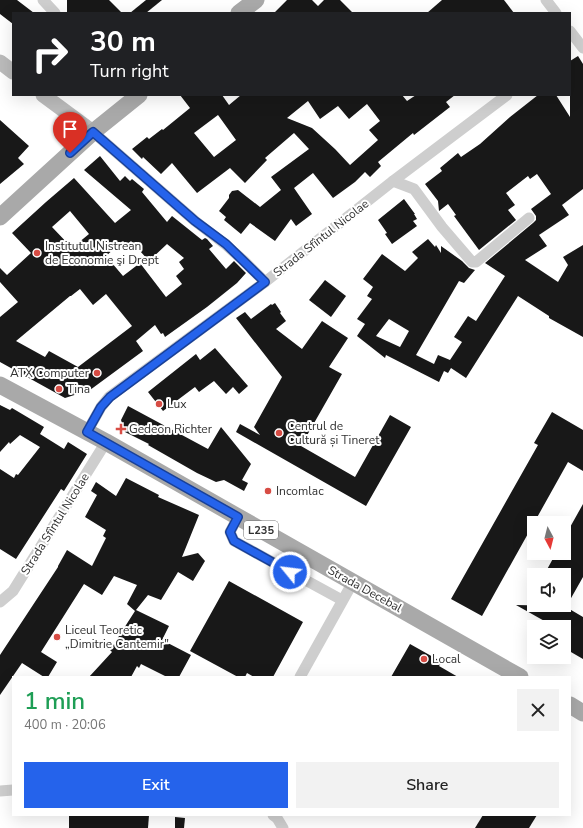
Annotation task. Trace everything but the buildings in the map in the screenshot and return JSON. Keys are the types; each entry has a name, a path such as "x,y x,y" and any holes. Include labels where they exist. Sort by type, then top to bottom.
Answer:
{"main road":[{"path":"241,12 256,0"},
{"path":"0,217 93,132 138,96"},
{"name":"Strada Decebal","path":"0,385 106,442 518,676"},
{"path":"571,706 583,713"}],"street":[{"path":"43,0 54,12"},
{"path":"546,0 555,12"},
{"path":"571,34 577,46"},
{"path":"0,62 12,71"},
{"path":"44,96 93,132 195,221 226,244 265,282"},
{"name":"Strada Sfîntul Nicolae","path":"87,432 101,407 110,397 265,282 393,181 506,96"},
{"path":"393,181 414,190 472,262 476,262 529,218"},
{"name":"Strada Sfîntul Nicolae","path":"0,602 13,591 106,442"},
{"path":"238,517 230,532 234,541 342,600"},
{"path":"301,676 353,582"},
{"path":"0,790 12,790"},
{"path":"274,816 283,828"}],"place":[{"name":"Institutul Nistrean de Economie şi Drept","path":"37,253"},
{"name":"ATX Computer","path":"97,373"},
{"name":"Tina","path":"59,389"},
{"name":"Lux","path":"159,404"},
{"name":"Gedeon Richter","path":"121,429"},
{"name":"Centrul de Cultură și Tineret","path":"279,433"},
{"name":"Incomlac","path":"268,491"},
{"name":"Liceul Teoretic „Dimitrie Cantemir\"","path":"57,637"},
{"name":"Local","path":"424,659"}],"route":[{"path":"70,153 93,132 107,146 195,221 226,244 265,282 110,397 101,407 87,432 238,517 230,532 231,538 290,572"}]}
